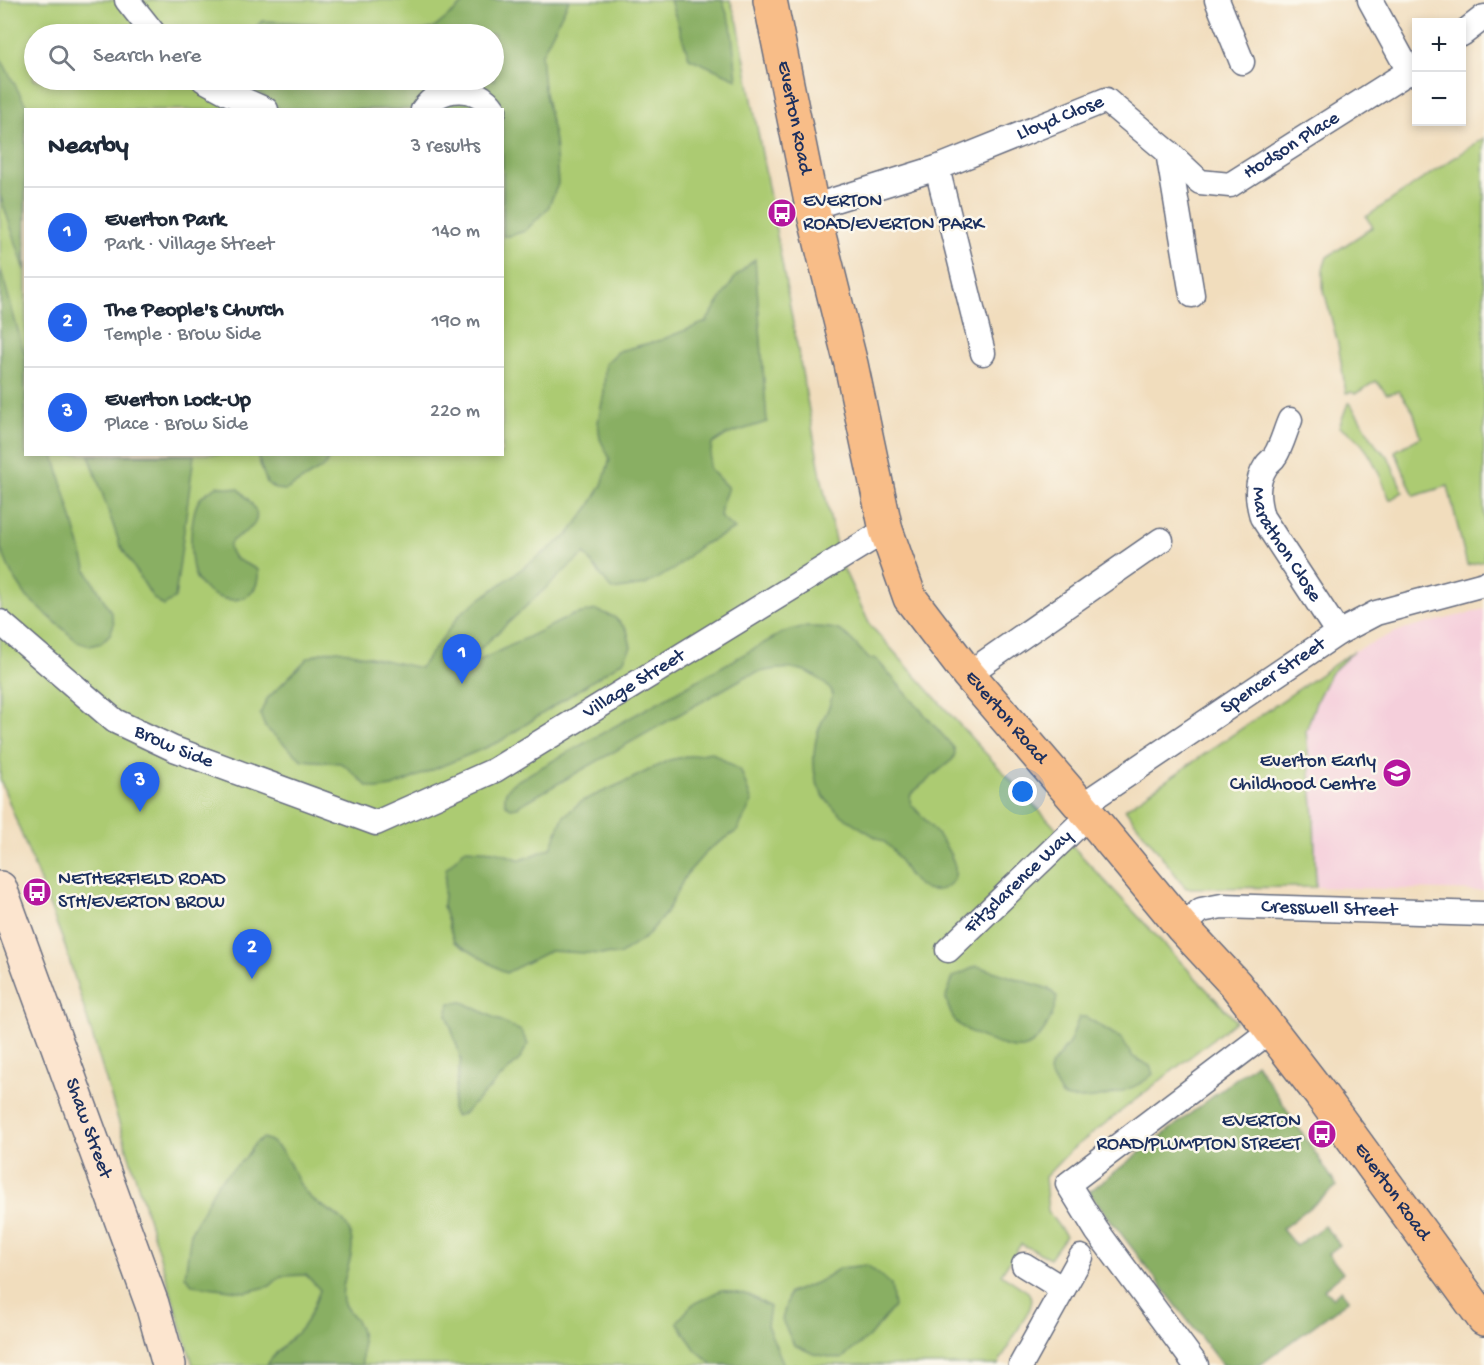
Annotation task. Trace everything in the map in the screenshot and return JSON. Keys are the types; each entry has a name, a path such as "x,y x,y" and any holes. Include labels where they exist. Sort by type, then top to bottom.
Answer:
{"main road":[{"name":"Everton Road","path":"770,0 812,207 852,364 886,531 910,598 968,674 1182,927 1236,985 1321,1095 1484,1319"}],"street":[{"path":"127,0 146,24"},
{"path":"1217,0 1242,62"},
{"path":"1370,0 1412,68"},
{"path":"1466,30 1484,17"},
{"name":"Hodson Place","path":"1168,152 1200,182 1230,185 1412,71"},
{"path":"222,90 262,108"},
{"path":"425,108 434,98 453,90"},
{"path":"463,90 481,96 492,108"},
{"name":"Lloyd Close","path":"812,207 937,168 1106,100 1168,152"},
{"path":"1168,152 1192,296"},
{"path":"937,168 983,353"},
{"name":"Marathon Close","path":"1290,420 1275,457 1267,464 1261,475 1257,487 1257,502 1262,517 1338,633"},
{"name":"Village Street","path":"375,823 495,770 886,531"},
{"path":"968,674 1161,540"},
{"name":"Spencer Street","path":"1085,811 1338,633 1376,613 1484,584"},
{"name":"Brow Side","path":"0,622 115,721 174,749 375,823"},
{"name":"Fitzclarence Way","path":"948,950 1085,811"},
{"name":"Shaw Street","path":"1,892 152,1304 169,1365"},
{"name":"Cresswell Street","path":"1182,927 1201,910 1222,906 1484,914"},
{"path":"1196,1365 1097,1231 1068,1184 1271,1030"},
{"path":"1021,1365 1081,1257"},
{"path":"1024,1265 1064,1289"}],"shaded area":[{"name":"Everton Early Childhood Centre","path":"1484,609 1484,891 1316,887 1314,816 1306,731 1316,702 1330,674 1354,651 1398,631"}],"green space":[{"path":"0,0 730,0 738,23 821,476 839,559 870,625 976,743 1236,1021 1070,1151 1045,1177 1048,1212 1066,1236 1050,1258 1021,1244 1001,1274 1028,1292 1032,1299 1030,1308 998,1365 193,1365 64,943 0,779"},
{"path":"468,0 569,0 541,56 544,88 555,141 558,184 548,208 525,231 504,236 504,108 279,108 256,90 504,90 504,24 439,24"},
{"path":"670,0 722,0 731,25 737,79 689,58"},
{"path":"262,21 324,24 259,24"},
{"path":"0,57 27,108 24,108 24,267 0,195"},
{"path":"1484,138 1484,561 1467,565 1448,486 1414,496 1395,451 1421,437 1413,411 1399,391 1387,394 1376,381 1355,394 1346,393 1338,344 1323,287 1323,269 1327,257 1373,227 1366,217"},
{"path":"755,259 767,422 726,435 712,444 709,468 728,488 720,517 735,529 700,546 673,570 645,585 612,590 585,554 454,673 573,615 596,610 614,617 627,630 631,647 623,661 499,742 392,787 378,789 367,786 340,763 302,760 265,727 260,714 267,699 308,658 323,652 338,650 420,668 461,613 568,535 602,485 610,459 600,439 598,422 604,393 605,364 619,351 661,340 706,322 736,276"},
{"path":"0,267 24,351 24,456 54,456 87,571 111,612 114,624 110,634 101,643 90,646 78,642 27,597 11,573 1,549"},
{"path":"1348,403 1378,448 1388,456 1403,492 1390,500 1377,468 1365,448 1358,439 1339,427"},
{"path":"89,456 194,456 175,598 164,606 153,598 120,545"},
{"path":"257,456 328,456 324,467 286,490 275,489 267,483"},
{"path":"217,486 239,489 256,512 253,526 230,543 229,549 233,556 258,570 257,582 253,591 237,600 218,597 208,592 200,584 193,567 191,530 193,518 199,500"},
{"path":"802,627 827,627 847,635 869,659 874,658 878,661 954,748 953,759 911,794 910,799 911,804 935,831 950,854 955,866 955,876 947,886 934,890 918,885 908,875 889,846 848,820 825,799 816,780 814,754 817,735 829,706 832,691 814,675 795,669 773,670 745,677 517,807 511,808 506,805 506,793 513,783 784,632"},
{"path":"1354,651 1330,674 1316,702 1306,731 1314,816 1316,887 1186,888 1125,809"},
{"path":"711,752 741,771 752,802 737,831 709,849 686,875 666,913 646,937 619,955 550,951 506,973 454,942 443,906 446,869 465,849 495,851 521,860 551,848 563,817 582,801 669,760"},
{"path":"977,966 1049,989 1057,997 1046,1028 1035,1041 1022,1048 1007,1046 976,1035 955,1021 946,999 953,977"},
{"path":"463,1002 521,1031 528,1044 520,1059 463,1114 455,1116 452,1109 461,1059 447,1014 450,1003"},
{"path":"1079,1017 1086,1017 1122,1039 1133,1057 1150,1066 1153,1074 1135,1086 1110,1095 1084,1099 1062,1096 1049,1073 1050,1067 1069,1043"},
{"path":"1256,1063 1337,1186 1282,1229 1296,1246 1324,1226 1340,1245 1328,1254 1343,1273 1324,1289 1332,1298 1341,1290 1349,1300 1260,1365 1222,1365 1089,1192"},
{"path":"263,1138 278,1147 284,1154 307,1194 318,1204 337,1215 347,1226 352,1250 342,1293 346,1307 360,1329 362,1365 267,1365 301,1328 313,1307 320,1290 306,1275 281,1276 270,1286 246,1292 193,1285 185,1276 191,1232 218,1182 245,1158 255,1143"},
{"path":"867,1265 891,1284 894,1307 869,1337 841,1359 814,1354 794,1345 782,1320 789,1293 818,1282 840,1268"},
{"path":"721,1290 749,1295 770,1307 767,1325 784,1365 713,1365 695,1349 677,1322 693,1304"}],"place":[{"name":"EVERTON ROAD/EVERTON PARK","path":"782,213"},
{"name":"Everton Park","path":"462,684"},
{"name":"Everton Early Childhood Centre","path":"1397,773"},
{"name":"Everton Lock-Up","path":"140,812"},
{"name":"NETHERFIELD ROAD STH/EVERTON BROW","path":"37,892"},
{"name":"The People's Church","path":"252,979"},
{"name":"EVERTON ROAD/PLUMPTON STREET","path":"1322,1134"}]}
